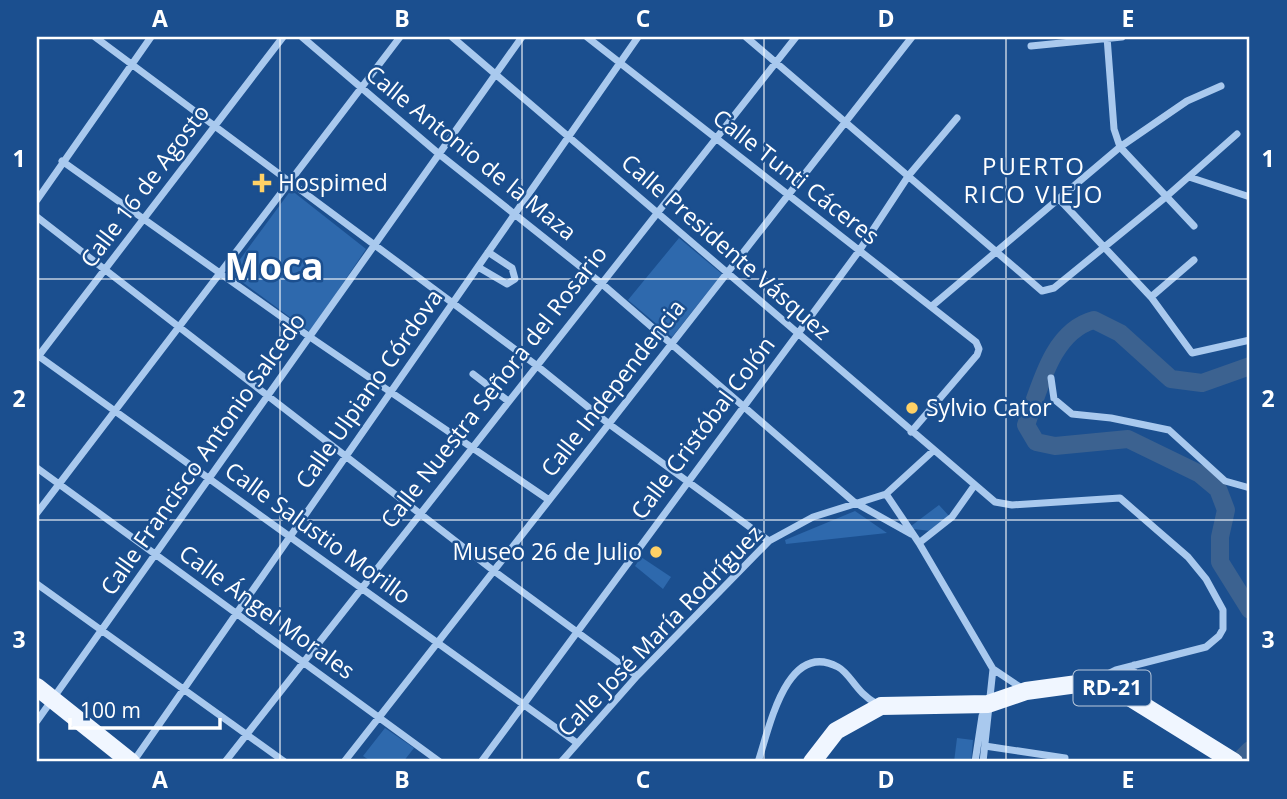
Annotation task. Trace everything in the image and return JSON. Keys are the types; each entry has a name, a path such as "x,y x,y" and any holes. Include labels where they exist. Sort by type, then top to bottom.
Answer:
{"main road":[{"name":"RD-21","path":"812,762 836,731 881,706 988,704 1026,691 1092,682 1136,701 1228,758"},
{"path":"37,687 132,762"}],"street":[{"path":"95,37 373,247 536,365 609,424 769,541"},
{"path":"37,200 151,37"},
{"name":"Calle 16 de Agosto","path":"37,356 283,37"},
{"name":"Calle Antonio de la Maza","path":"302,37 439,154 601,283 854,502 911,534"},
{"path":"37,513 400,37"},
{"name":"Calle Presidente Vásquez","path":"452,37 995,502 1012,505 1120,498 1188,557 1219,600 1224,618 1219,636 1206,647 1134,666 1092,682"},
{"name":"Calle Francisco Antonio Salcedo","path":"37,721 522,37"},
{"name":"Calle Tunti Cáceres","path":"587,37 976,342 979,349 911,432"},
{"name":"Calle Ulpiano Córdova","path":"132,762 638,37"},
{"path":"746,37 1042,290 1048,291 1103,248 1237,134"},
{"name":"Calle Nuestra Señora del Rosario","path":"225,762 796,37"},
{"name":"Calle Independencia","path":"344,762 912,37"},
{"path":"1031,46 1122,37"},
{"path":"1107,38 1114,129 1120,147 1194,226"},
{"path":"932,306 1120,147 1187,101 1221,86"},
{"name":"Calle Cristóbal Colón","path":"481,762 859,251 909,175 957,118"},
{"path":"62,161 221,271 310,337 392,390 549,500"},
{"path":"1189,177 1250,197"},
{"path":"1059,199 1151,297 1192,353 1250,340"},
{"path":"37,216 419,513 637,676"},
{"path":"478,267 508,284 515,279 512,268 488,252"},
{"path":"1151,297 1194,260"},
{"name":"Calle Salustio Morillo","path":"37,356 577,743"},
{"path":"473,374 508,401"},
{"path":"1051,378 1054,399 1073,414 1111,418 1169,430 1224,481 1250,488"},
{"name":"Calle José María Rodríguez","path":"561,762 637,676 769,541 813,517 886,494 933,451"},
{"name":"Calle Ángel Morales","path":"37,468 440,762"},
{"path":"919,543 952,517 974,486"},
{"name":"Calle Antonio de la Maza","path":"886,494 919,543 993,669"},
{"path":"37,584 285,762"},
{"path":"758,762 789,679 803,666 816,663 837,667 861,695 881,706"},
{"path":"1134,666 1132,677 1136,701"},
{"path":"983,762 993,669 1026,691"},
{"path":"975,762 982,716 988,704"},
{"path":"985,746 1065,758"}],"shaded area":[{"path":"291,190 366,249 310,332 230,273"},
{"path":"679,238 722,274 672,337 628,300"},
{"path":"939,505 950,517 931,531 913,529 911,526"},
{"path":"855,511 887,533 786,544 785,540"},
{"path":"641,557 671,577 663,589 635,566"},
{"path":"385,728 414,748 403,762 372,762 363,756"},
{"path":"957,738 973,740 971,762 954,762"}],"waterway":[{"path":"1250,366 1202,383 1171,379 1120,333 1094,320 1080,326 1058,348 1043,378 1026,425 1036,442 1055,446 1128,439 1200,474 1218,489 1226,510 1220,537 1220,562 1250,610"},
{"path":"1238,762 1250,750"}],"place":[{"name":"Hospimed","path":"262,183"},
{"name":"Sylvio Cator","path":"912,408"},
{"name":"Museo 26 de Julio","path":"656,552"}],"district":[{"name":"PUERTO RICO VIEJO","path":"1034,181"},
{"name":"Moca","path":"274,267"}]}
